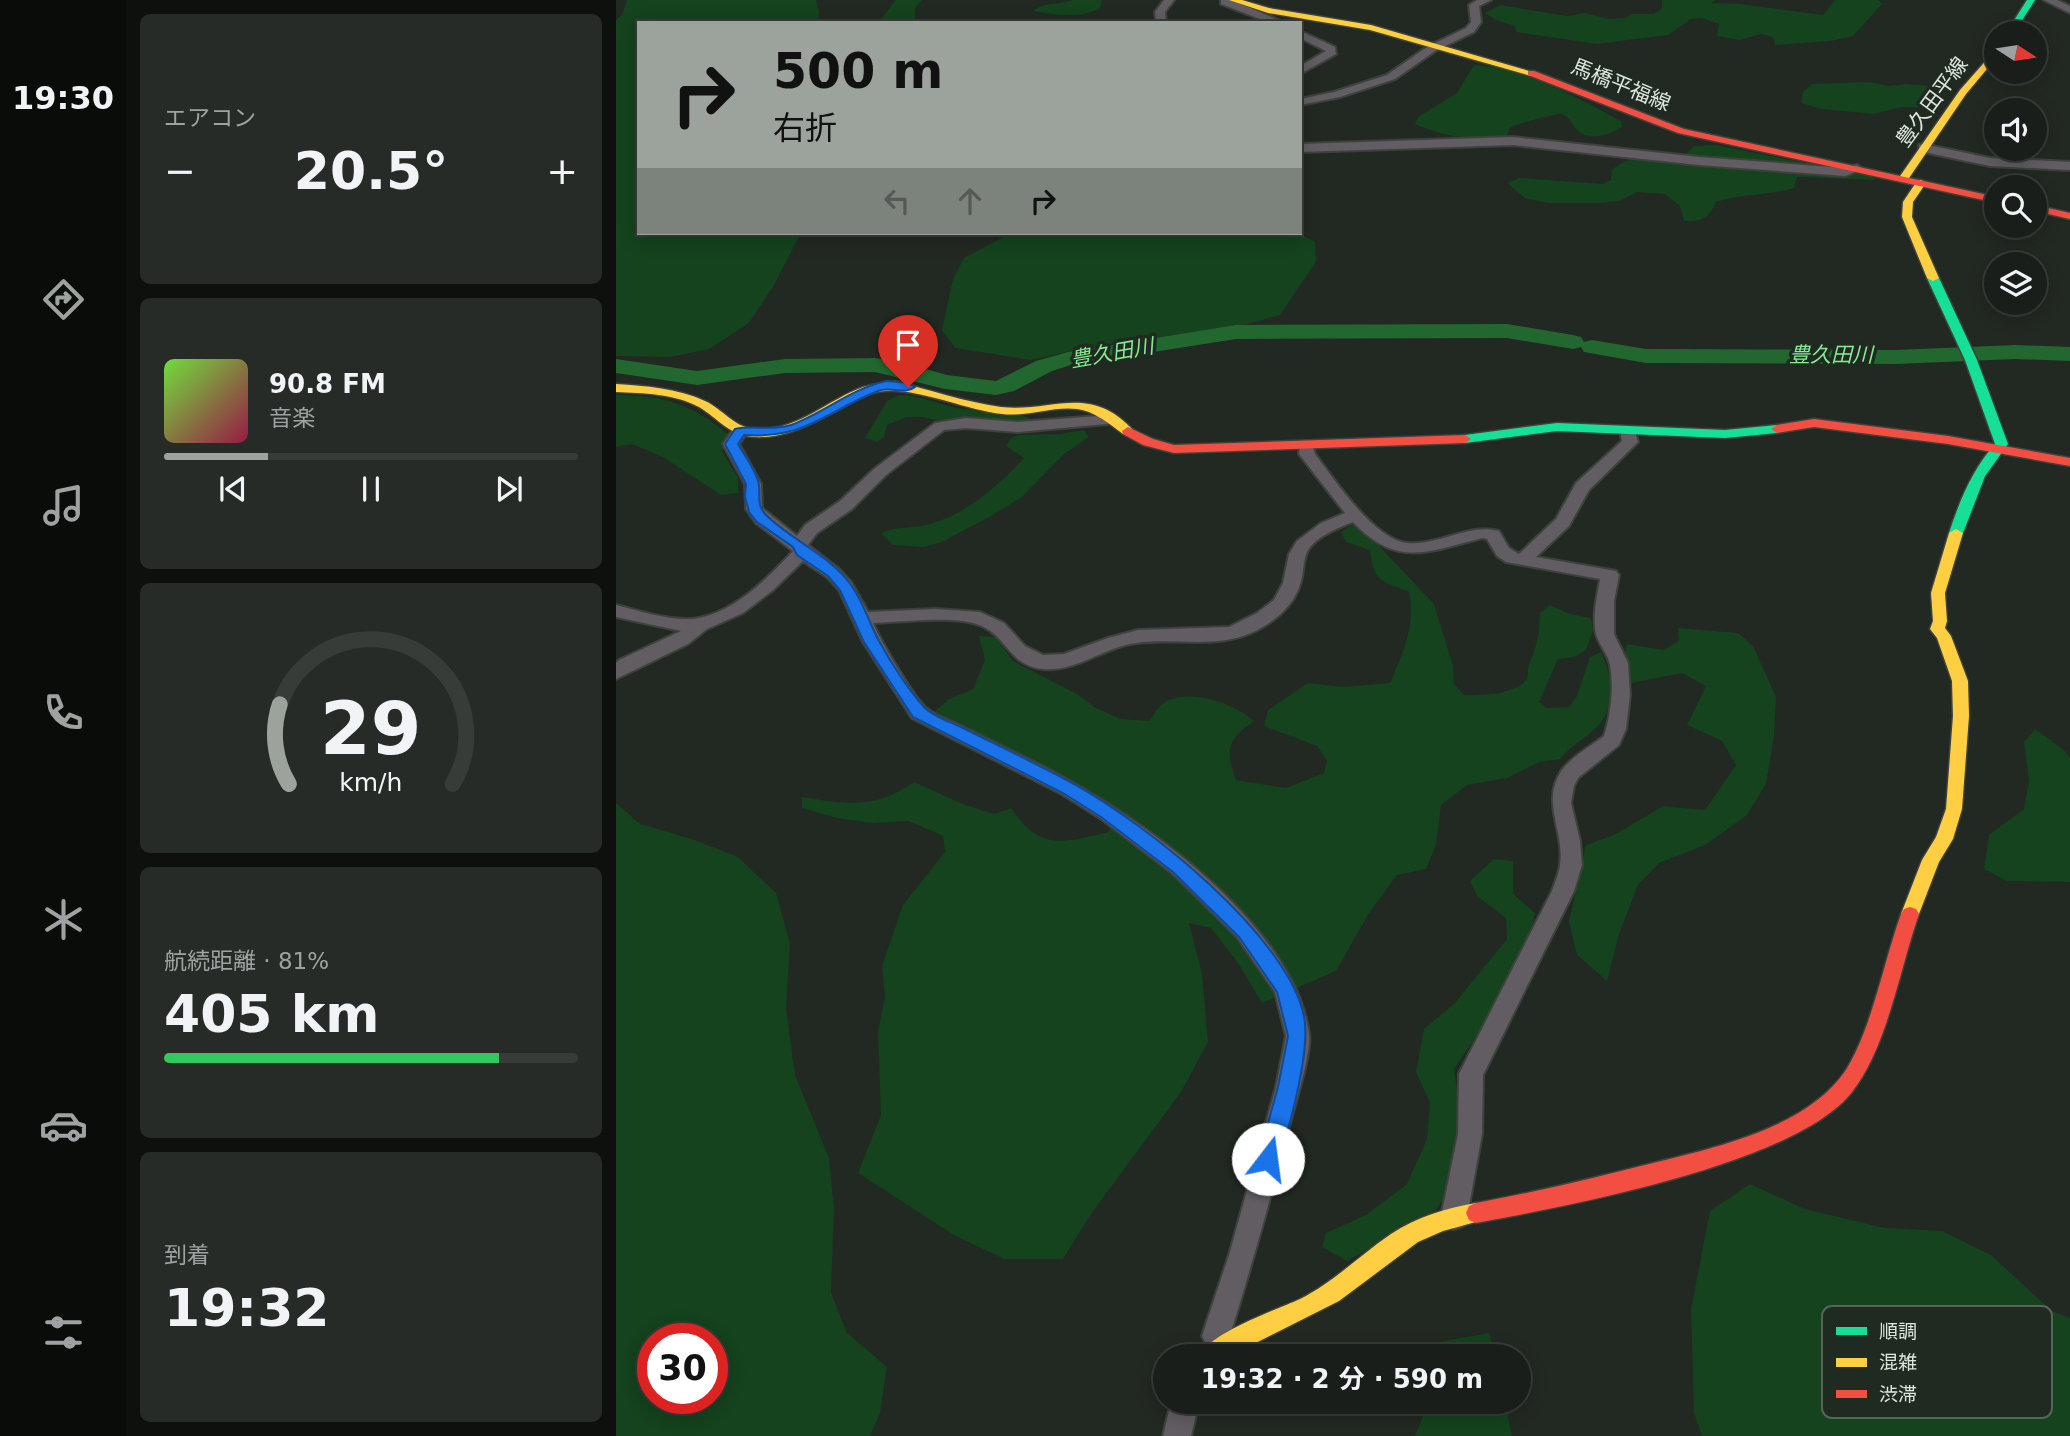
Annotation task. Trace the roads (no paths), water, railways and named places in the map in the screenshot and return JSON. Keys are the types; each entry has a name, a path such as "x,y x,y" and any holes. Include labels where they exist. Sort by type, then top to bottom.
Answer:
{"street":[{"path":"1161,21 1160,12 1170,0"},
{"path":"1227,0 1225,2 1235,7 1274,21"},
{"name":"馬橋平福線","path":"1233,0 1268,10 1371,28 1549,78 1655,123 1984,197"},
{"path":"1302,102 1391,77 1436,46 1470,30 1476,22 1474,5 1486,0"},
{"path":"2018,21 2031,0"},
{"path":"2049,0 2070,10"},
{"path":"1302,35 1331,49 1331,54 1302,70"},
{"name":"豊久田平線","path":"1902,179 1984,67"},
{"path":"1302,148 1525,142 1699,161 1845,172 1857,169"},
{"path":"1923,148 1990,162 2070,166"},
{"path":"1990,162 2008,169 2060,178"},
{"path":"1232,1344 1324,1298 1361,1273 1393,1245 1454,1217 1566,1196 1734,1152 1800,1122 1845,1087 1865,1051 1898,944 1931,860 1944,839 1954,808 1961,716 1960,681 1950,648 1937,629 1940,621 1938,593 1972,483 1982,465 2002,444 1969,356 1908,224 1905,211 1908,201 1922,183"},
{"path":"2047,211 2070,216"},
{"path":"616,388 646,390 696,401 711,410 732,429 769,433 810,422 859,394 887,385 908,387 957,403 1003,411 1072,404 1087,407 1135,436 1154,445 1174,449 1492,437 1557,427 1746,434 1814,424 1998,449 2070,462"},
{"path":"616,672 625,664 673,644 701,624 734,609 765,589 800,548 811,529 846,505 880,472 940,426 966,423 1018,427 1112,420"},
{"path":"740,431 731,444 753,484 751,497 754,509 762,519 833,572 856,604 872,642 919,713 1069,789 1107,812 1179,867 1213,899 1245,932 1286,989 1298,1036 1284,1100 1242,1255 1216,1336 1216,1344"},
{"path":"1522,560 1563,522 1582,487 1630,442 1628,431"},
{"path":"1306,446 1307,454 1356,516 1383,539 1406,549 1483,533 1498,540 1503,552 1522,560 1610,575 1605,601 1605,634 1619,663 1621,695 1616,730 1612,740 1570,773 1564,786 1561,803 1570,841 1570,865 1563,891 1471,1074 1471,1133 1454,1217"},
{"path":"863,620 874,617 973,616 990,621 1003,632 1022,656 1044,662 1067,660 1124,639 1145,635 1221,634 1244,628 1279,606 1289,591 1297,553 1303,541 1325,528 1356,516"},
{"path":"616,611 678,624 701,624"},
{"path":"1177,1436 1182,1414"}],"waterway":[{"name":"豊久田川","path":"616,366 697,378 785,366 875,365 897,368 945,382 996,388 1006,386 1044,366 1068,359 1236,332 1507,331 1573,342"},
{"name":"豊久田川","path":"1592,347 1646,356 1896,357 2015,352 2070,354"}]}
